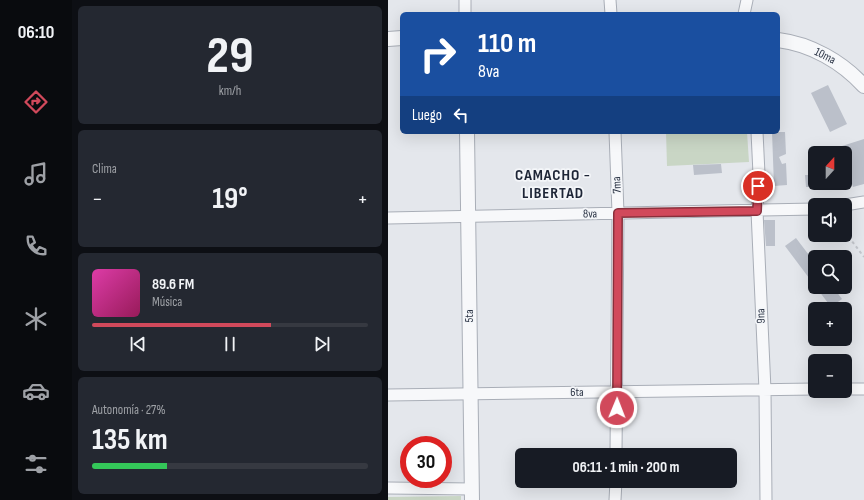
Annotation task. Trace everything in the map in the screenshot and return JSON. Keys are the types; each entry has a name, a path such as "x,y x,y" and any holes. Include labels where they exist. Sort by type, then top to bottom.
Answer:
{"street":[{"path":"465,0 465,12"},
{"path":"610,0 610,12"},
{"path":"744,12 747,0"},
{"path":"388,38 400,38"},
{"name":"10ma","path":"780,41 814,50 831,59 856,77 864,86"},
{"name":"5ta","path":"467,134 472,494"},
{"name":"7ma","path":"615,134 618,213 616,448"},
{"name":"9na","path":"757,134 759,174 757,211 764,390 766,500"},
{"path":"852,204 864,202"},
{"name":"8va","path":"388,218 808,209"},
{"path":"852,389 864,389"},
{"name":"6ta","path":"388,395 808,390"},
{"path":"388,488 472,494"},
{"path":"615,500 616,488"}],"path":[{"path":"852,241 864,257"}],"green space":[{"path":"666,134 747,134 749,162 667,166"},
{"path":"461,496 461,500 388,500 388,497"}],"building":[{"path":"828,85 847,124 830,132 811,93"},
{"path":"780,132 785,132 786,154 779,157 782,164 786,163 787,185 774,186 772,134 780,134"},
{"path":"864,139 864,184 853,187 852,146 842,146"},
{"path":"721,164 722,173 694,175 693,165"},
{"path":"805,175 808,175 808,187 806,187"},
{"path":"764,220 775,220 775,246 766,246"},
{"path":"796,238 808,254 808,277 785,246"},
{"path":"821,294 838,294 842,299 838,302 827,302"}],"district":[{"name":"CAMACHO - LIBERTAD","path":"553,184"}],"route":[{"path":"617,408 618,213 757,211 758,186"}]}
